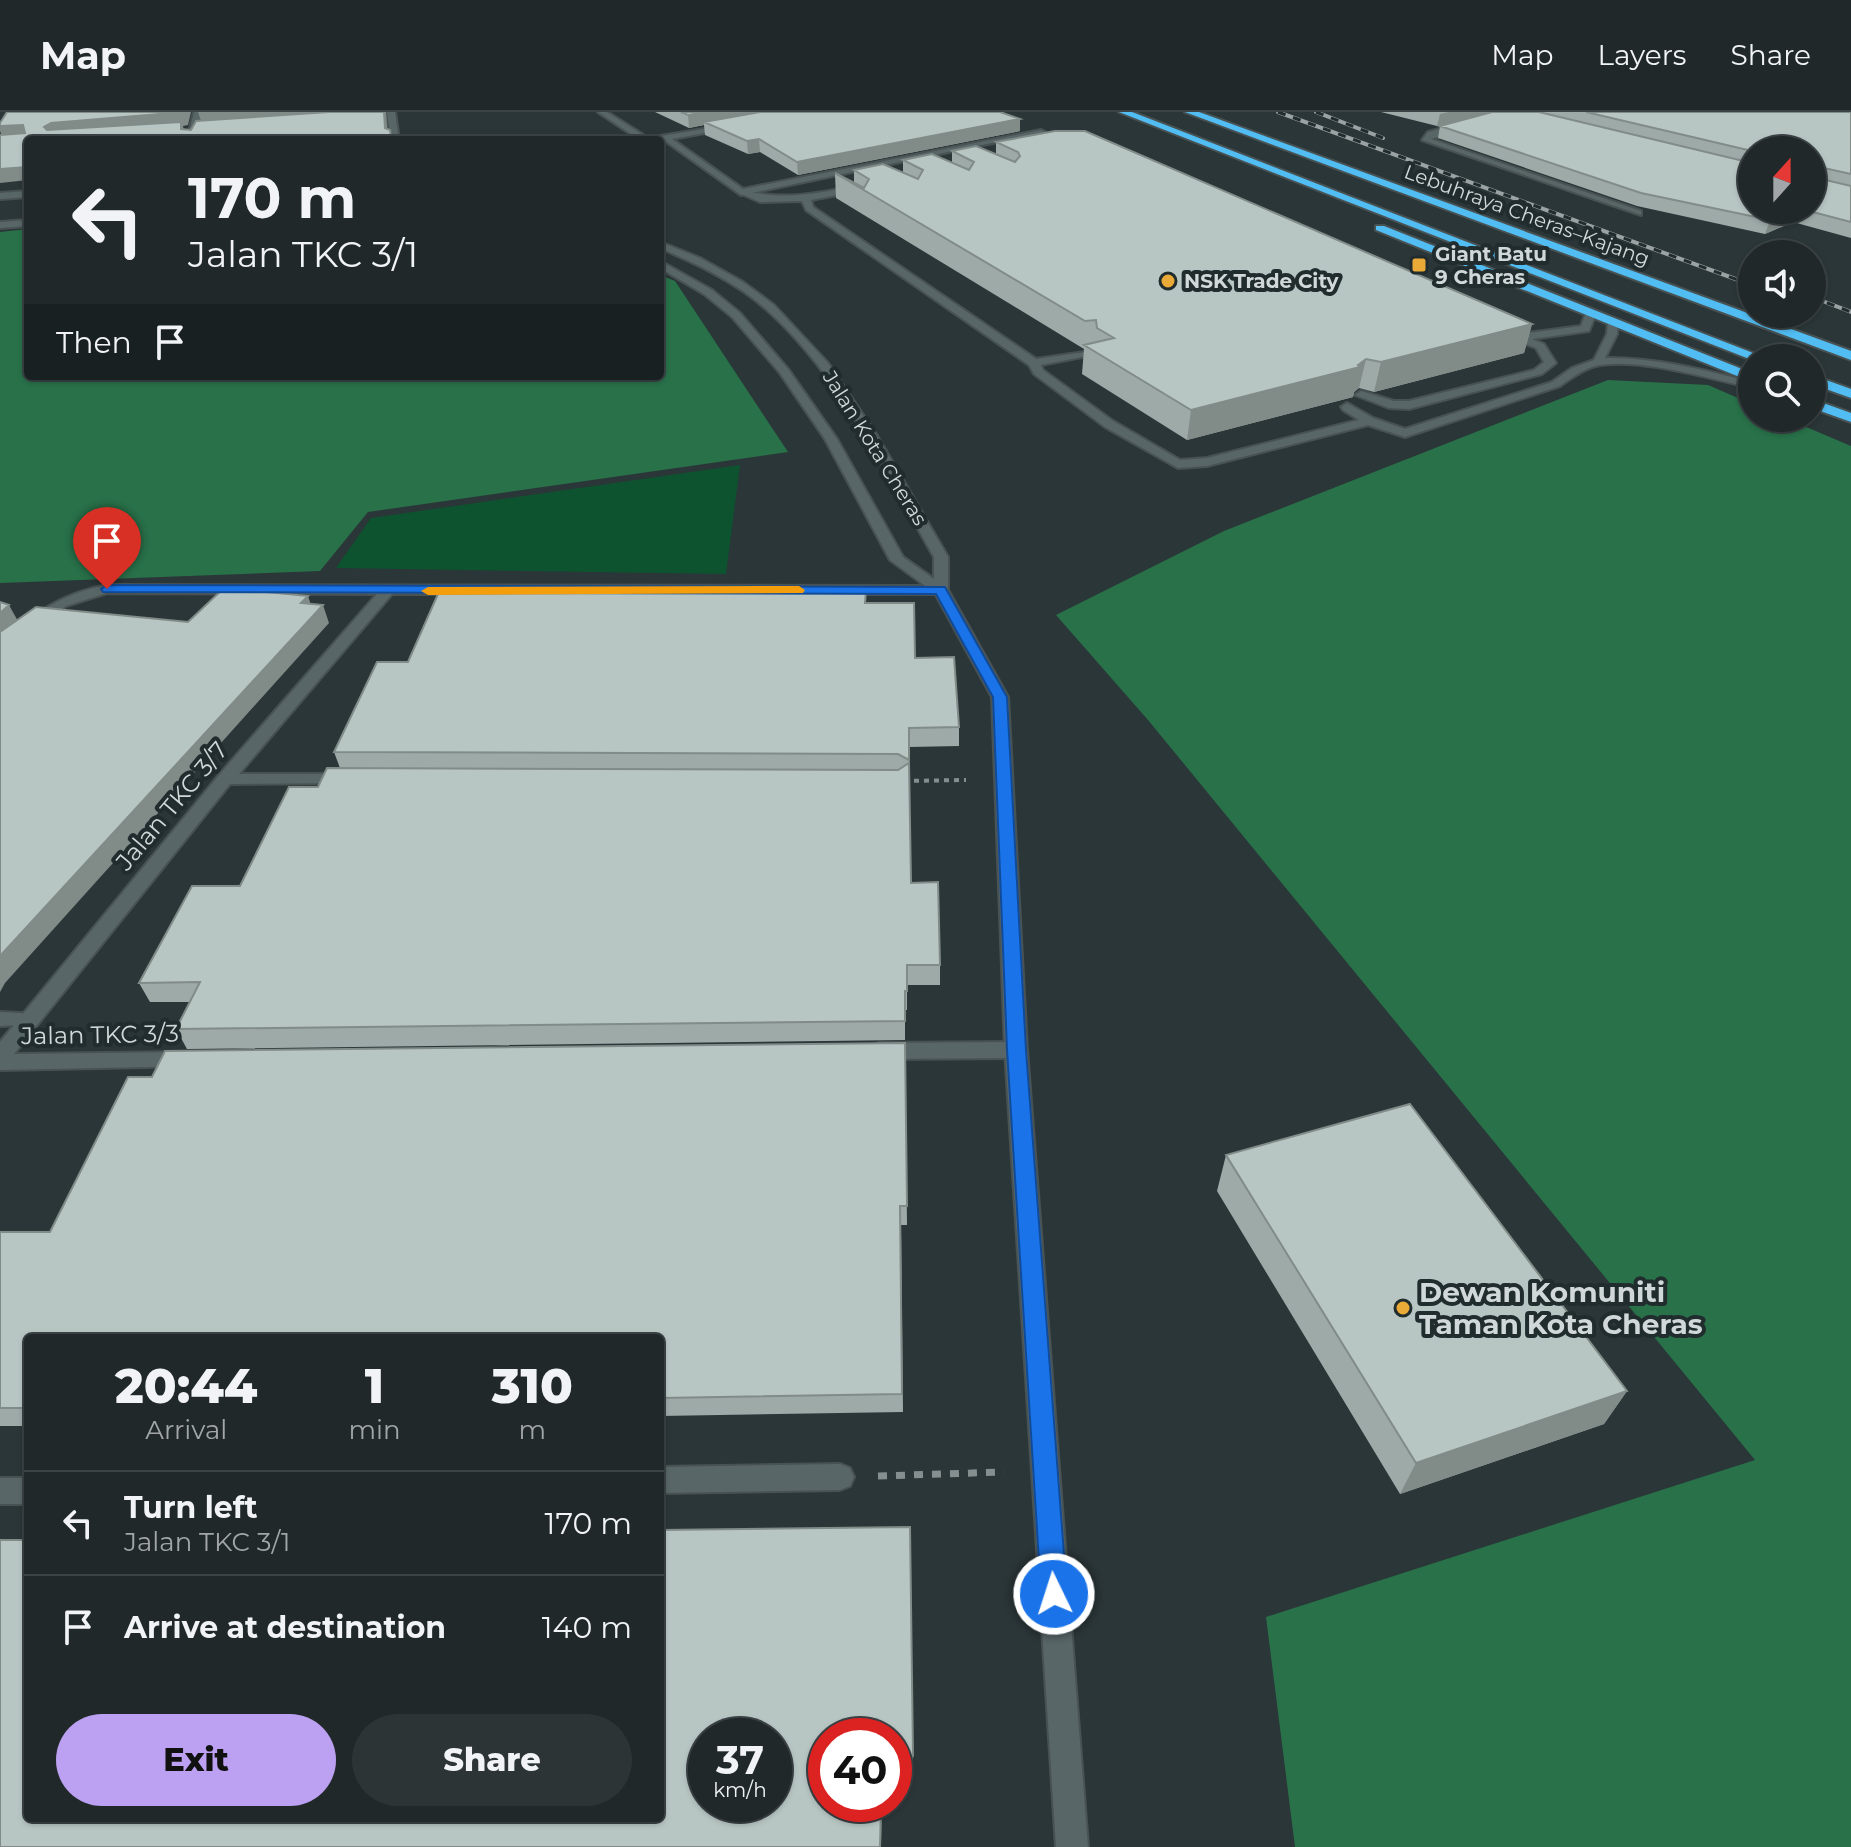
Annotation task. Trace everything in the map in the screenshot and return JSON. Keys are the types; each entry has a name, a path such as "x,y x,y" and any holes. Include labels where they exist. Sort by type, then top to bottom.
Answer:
{"highway":[{"name":"Lebuhraya Cheras–Kajang","path":"1124,112 1738,350"},
{"name":"Lebuhraya Cheras–Kajang","path":"1190,112 1851,356"},
{"path":"1150,122 1166,135 1233,168"},
{"path":"1479,204 1738,301"},
{"path":"1370,224 1738,372"},
{"path":"1809,328 1851,344"},
{"path":"1826,384 1851,394"},
{"path":"1826,408 1851,418"}],"street":[{"path":"192,136 198,112"},
{"path":"391,112 394,136"},
{"path":"602,112 641,136"},
{"path":"1527,116 1513,112 1431,134 1426,140 1638,213"},
{"path":"666,138 743,124"},
{"path":"178,131 209,128"},
{"path":"741,192 1041,132"},
{"path":"666,138 741,192 760,199 806,198 875,185"},
{"path":"839,192 852,200"},
{"path":"0,196 24,194"},
{"path":"806,198 809,208 1034,363 1038,372 1109,424 1178,464 1207,462 1369,421"},
{"path":"0,216 24,214"},
{"path":"0,225 24,223"},
{"name":"Jalan Kota Cheras","path":"664,247 697,260 739,284 770,307 824,365 870,434 941,557 941,590"},
{"name":"Jalan Kota Cheras","path":"664,266 708,292 736,315 784,371 831,439 897,560 941,590 1000,697 1016,1050 1072,1847"},
{"path":"1518,337 1585,329 1591,313"},
{"path":"1598,362 1612,334 1613,322"},
{"path":"1495,328 1540,346 1550,363 1538,372"},
{"path":"1034,363 1088,353"},
{"path":"1361,395 1393,405 1409,405 1538,372 1575,370 1598,362 1669,368 1738,382"},
{"path":"1347,407 1369,421 1405,433 1556,384 1575,370"},
{"path":"0,650 52,606 78,594 107,589 941,590"},
{"name":"Jalan TKC 3/7","path":"0,1059 29,1019 225,779 387,591"},
{"path":"225,779 366,779"},
{"path":"0,1019 29,1019"},
{"path":"858,1052 1016,1050"},
{"name":"Jalan TKC 3/3","path":"0,1059 206,1059"},
{"path":"664,1480 840,1477"},
{"path":"0,1491 24,1491"}],"path":[{"path":"898,781 1003,780"},
{"path":"840,1477 1045,1471"}],"green space":[{"path":"24,229 24,380 664,380 664,277 675,281 788,452 368,512 320,571 0,583 0,232"},
{"path":"1608,380 1708,385 1738,398 1738,432 1818,432 1851,446 1851,1847 1295,1847 1266,1617 1755,1460 1148,720 1056,615 1224,531"},
{"path":"740,465 726,574 336,568 371,518"}],"building":[{"path":"7,112 184,112 51,123 44,127 47,130 181,122 181,129 191,130 196,121 329,112 384,112 385,128 390,130 391,136 24,136 24,167 0,169 0,135 25,133 23,125 0,126"},
{"path":"760,112 1000,112 1020,119 797,162 759,139 747,141 704,122"},
{"path":"1492,112 1539,112 1738,160 1738,213 1641,193 1440,126"},
{"path":"1586,112 1851,112 1851,174 1826,168 1826,136 1738,136 1738,148"},
{"name":"NSK Trade City","path":"1055,131 1085,131 1532,324 1381,362 1366,359 1358,365 1360,367 1191,410 1084,345 1114,338 1097,328 1096,320 1085,321 835,173 864,188 869,179 854,170 883,164 918,179 923,170 903,160 932,154 969,170 974,162 952,151 976,146 1015,162 1020,156 1018,152 996,142"},
{"path":"1826,180 1851,186 1851,222 1826,215"},
{"path":"224,588 308,596 301,603 323,605 0,956 0,632 36,607 188,622"},
{"path":"866,591 865,603 914,603 915,658 954,657 959,727 909,728 909,760 898,754 334,752 377,662 408,662 438,594"},
{"path":"0,602 9,605 0,613"},
{"path":"909,763 911,883 938,882 940,965 907,965 905,1021 176,1029 200,982 139,983 192,886 240,886 289,787 318,787 327,768 898,770"},
{"path":"905,1043 907,1206 900,1206 902,1394 664,1398 664,1334 24,1334 24,1408 0,1408 0,1232 50,1232 128,1077 152,1077 165,1051"},
{"name":"Dewan Komuniti Taman Kota Cheras","path":"1410,1104 1627,1391 1416,1463 1226,1155"},
{"path":"910,1527 913,1756 912,1718 808,1718 808,1822 881,1822 880,1847 0,1847 0,1540 24,1540 24,1822 664,1822 664,1530"}],"railway":[{"path":"1278,112 1738,280"},
{"path":"1316,112 1383,138"},
{"path":"1826,302 1851,312"}],"slow traffic":[{"path":"428,591 799,590"}],"place":[{"name":"Giant Batu 9 Cheras","path":"1419,265"},
{"name":"NSK Trade City","path":"1168,281"},
{"name":"Dewan Komuniti Taman Kota Cheras","path":"1403,1308"}],"route":[{"path":"107,589 941,590 1000,697 1016,1050 1054,1594"}]}
